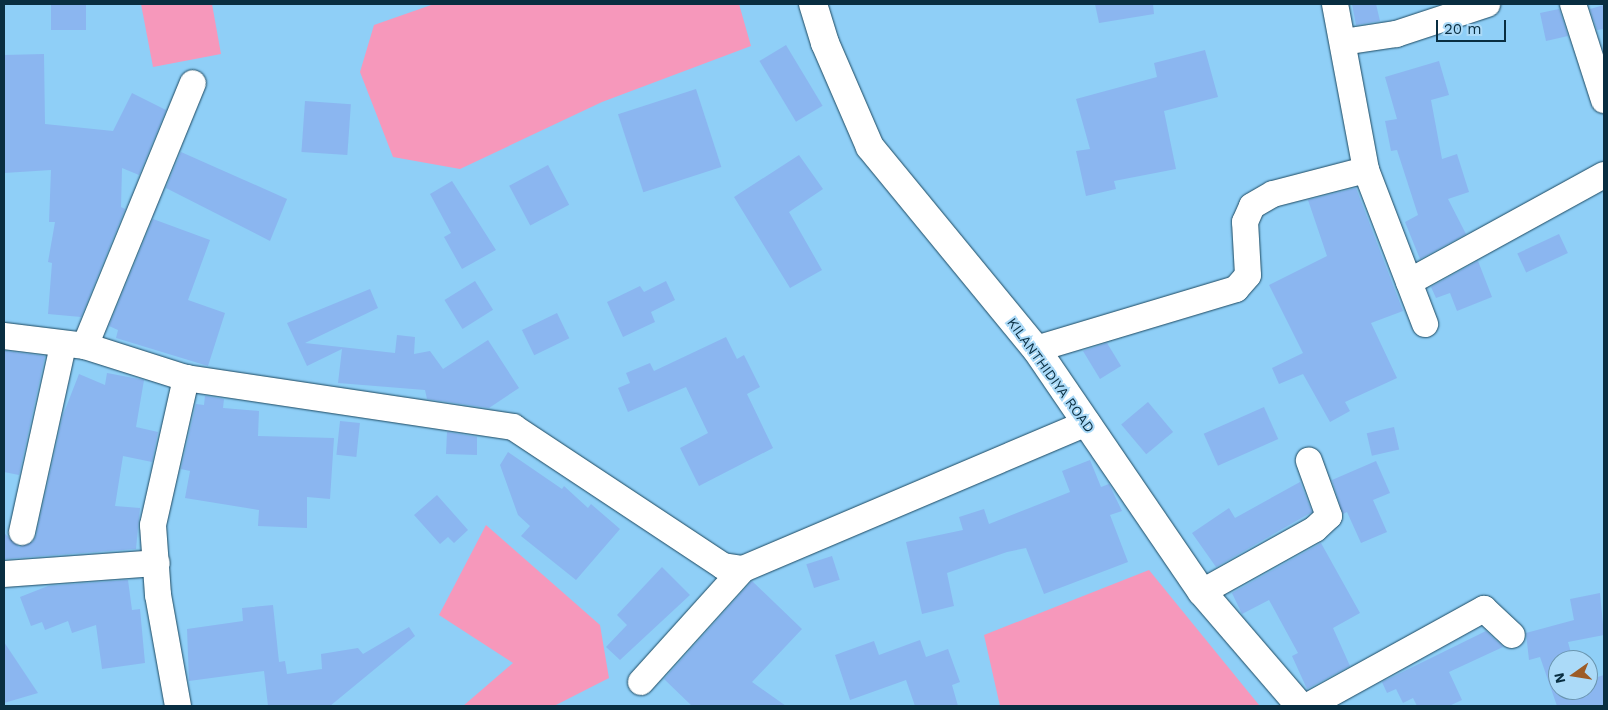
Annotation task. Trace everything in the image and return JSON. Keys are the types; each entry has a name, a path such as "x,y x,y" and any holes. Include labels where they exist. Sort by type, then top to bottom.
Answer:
{"street":[{"name":"KILANTHIDIYA ROAD","path":"813,4 825,43 870,148 1036,349 1202,592 1300,706"},
{"path":"1335,4 1366,170 1425,324"},
{"path":"1343,42 1396,34 1487,4"},
{"path":"1573,4 1604,100"},
{"path":"22,532 74,346 193,83"},
{"path":"1036,349 1236,289 1248,275 1246,222 1252,206 1273,194 1366,170"},
{"path":"1409,282 1604,175"},
{"path":"4,336 74,346 186,378 513,427 723,566 743,569"},
{"path":"178,706 153,525 186,378"},
{"path":"641,682 743,569 1087,423"},
{"path":"1202,592 1315,529 1330,516 1309,461"},
{"path":"4,574 157,563"},
{"path":"1308,706 1484,608 1512,634"}],"shaded area":[{"path":"141,4 212,4 221,54 153,67"},
{"path":"434,4 739,4 751,46 602,102 460,169 393,157 360,72 374,25"},
{"path":"486,525 600,625 609,678 554,706 463,706 513,663 439,615"},
{"path":"1149,570 1259,705 1000,706 984,635"}],"building":[{"path":"51,4 86,4 86,30 51,30"},
{"path":"1095,4 1153,4 1154,14 1099,23"},
{"path":"1352,4 1376,4 1380,21 1356,25"},
{"path":"1604,5 1604,29 1597,30 1590,9"},
{"path":"1559,9 1568,36 1546,41 1540,13"},
{"path":"786,45 823,106 796,122 759,61"},
{"path":"1205,50 1218,97 1164,111 1176,169 1114,181 1116,189 1086,196 1076,151 1090,149 1076,99 1157,77 1154,63"},
{"path":"44,54 45,124 113,131 132,93 166,110 139,175 122,168 121,207 125,209 81,317 48,314 52,263 48,262 55,222 49,222 51,170 4,173 4,55"},
{"path":"1439,61 1449,95 1431,100 1442,159 1457,154 1469,192 1448,199 1466,234 1420,259 1405,222 1418,215 1397,150 1391,151 1385,121 1397,119 1385,77"},
{"path":"696,89 721,167 643,192 618,114"},
{"path":"305,101 351,104 347,155 301,152"},
{"path":"181,152 287,199 270,241 166,188"},
{"path":"799,155 823,189 789,212 822,270 790,288 734,197"},
{"path":"548,165 569,205 530,225 509,186"},
{"path":"452,181 496,250 462,269 444,237 451,233 430,194"},
{"path":"1356,188 1403,311 1371,323 1397,378 1345,402 1350,411 1330,422 1303,374 1279,384 1272,368 1303,353 1269,285 1327,256 1308,200"},
{"path":"153,219 210,240 188,300 225,313 208,366 116,338 118,330 109,326"},
{"path":"1559,234 1568,253 1526,272 1517,253"},
{"path":"1478,261 1492,297 1457,311 1450,293 1436,298 1431,287"},
{"path":"475,281 493,310 462,329 444,300"},
{"path":"666,281 675,300 651,312 655,322 623,337 607,302 640,286 644,292"},
{"path":"370,289 378,308 305,343 395,353 397,335 415,337 414,354 430,351 443,369 488,340 519,388 489,408 427,399 425,390 338,383 342,349 307,366 287,323"},
{"path":"557,313 569,338 534,355 522,330"},
{"path":"726,337 737,359 744,355 760,387 747,394 773,448 699,486 680,448 708,433 686,387 628,412 618,388 630,383 626,373 650,363 654,371"},
{"path":"1107,343 1121,366 1100,379 1083,351"},
{"path":"5,351 45,356 19,475 4,472"},
{"path":"107,373 144,380 136,427 158,432 152,462 123,456 115,506 140,508 136,549 4,559 4,533 19,547 33,542 36,536 63,415 79,374 105,385"},
{"path":"205,396 224,399 223,408 259,411 258,436 334,438 330,499 307,497 307,528 258,526 259,510 185,498 190,471 181,469 196,404 204,405"},
{"path":"1148,402 1173,432 1146,454 1121,424"},
{"path":"1264,407 1278,439 1218,466 1204,434"},
{"path":"340,421 360,423 356,457 336,455"},
{"path":"1394,427 1399,449 1372,456 1367,433"},
{"path":"447,432 477,437 477,455 446,454"},
{"path":"508,452 562,489 564,486 588,508 591,504 620,529 576,580 521,536 530,526 518,515 500,465"},
{"path":"1090,460 1101,487 1109,484 1122,511 1110,515 1128,562 1044,594 1026,548 1007,552 947,573 954,606 922,614 906,542 963,530 959,517 984,509 989,524 1070,492 1062,471"},
{"path":"1376,461 1390,493 1373,500 1387,532 1361,543 1347,512 1343,514 1332,480"},
{"path":"1300,482 1312,512 1216,567 1192,533 1229,508 1235,518"},
{"path":"437,495 468,530 454,543 448,537 440,544 414,515"},
{"path":"1321,543 1360,613 1333,628 1350,666 1307,689 1292,656 1298,653 1269,600 1242,614 1232,593"},
{"path":"832,556 840,580 814,588 806,564"},
{"path":"662,567 690,595 620,660 606,647 627,625 617,615"},
{"path":"128,580 132,610 140,609 145,663 102,669 96,625 72,633 68,621 45,630 42,622 31,626 20,597 48,586"},
{"path":"752,581 802,629 752,682 786,706 692,706 664,679"},
{"path":"1600,593 1604,635 1568,642 1570,650 1548,650 1548,680 1540,657 1529,660 1526,633 1574,620 1570,599"},
{"path":"273,605 279,662 285,661 287,674 322,669 321,654 358,648 363,654 409,627 415,636 330,706 268,706 264,671 189,681 187,629 243,621 242,608"},
{"path":"1486,631 1503,647 1449,672 1462,700 1449,706 1417,706 1413,698 1403,703 1396,689 1387,693 1382,682"},
{"path":"920,640 926,657 948,649 960,682 952,685 958,706 915,706 906,680 850,700 835,655 874,641 879,655"},
{"path":"4,642 38,693 4,703"},
{"path":"1604,675 1604,706 1557,706 1555,700 1598,700 1598,677"}]}
